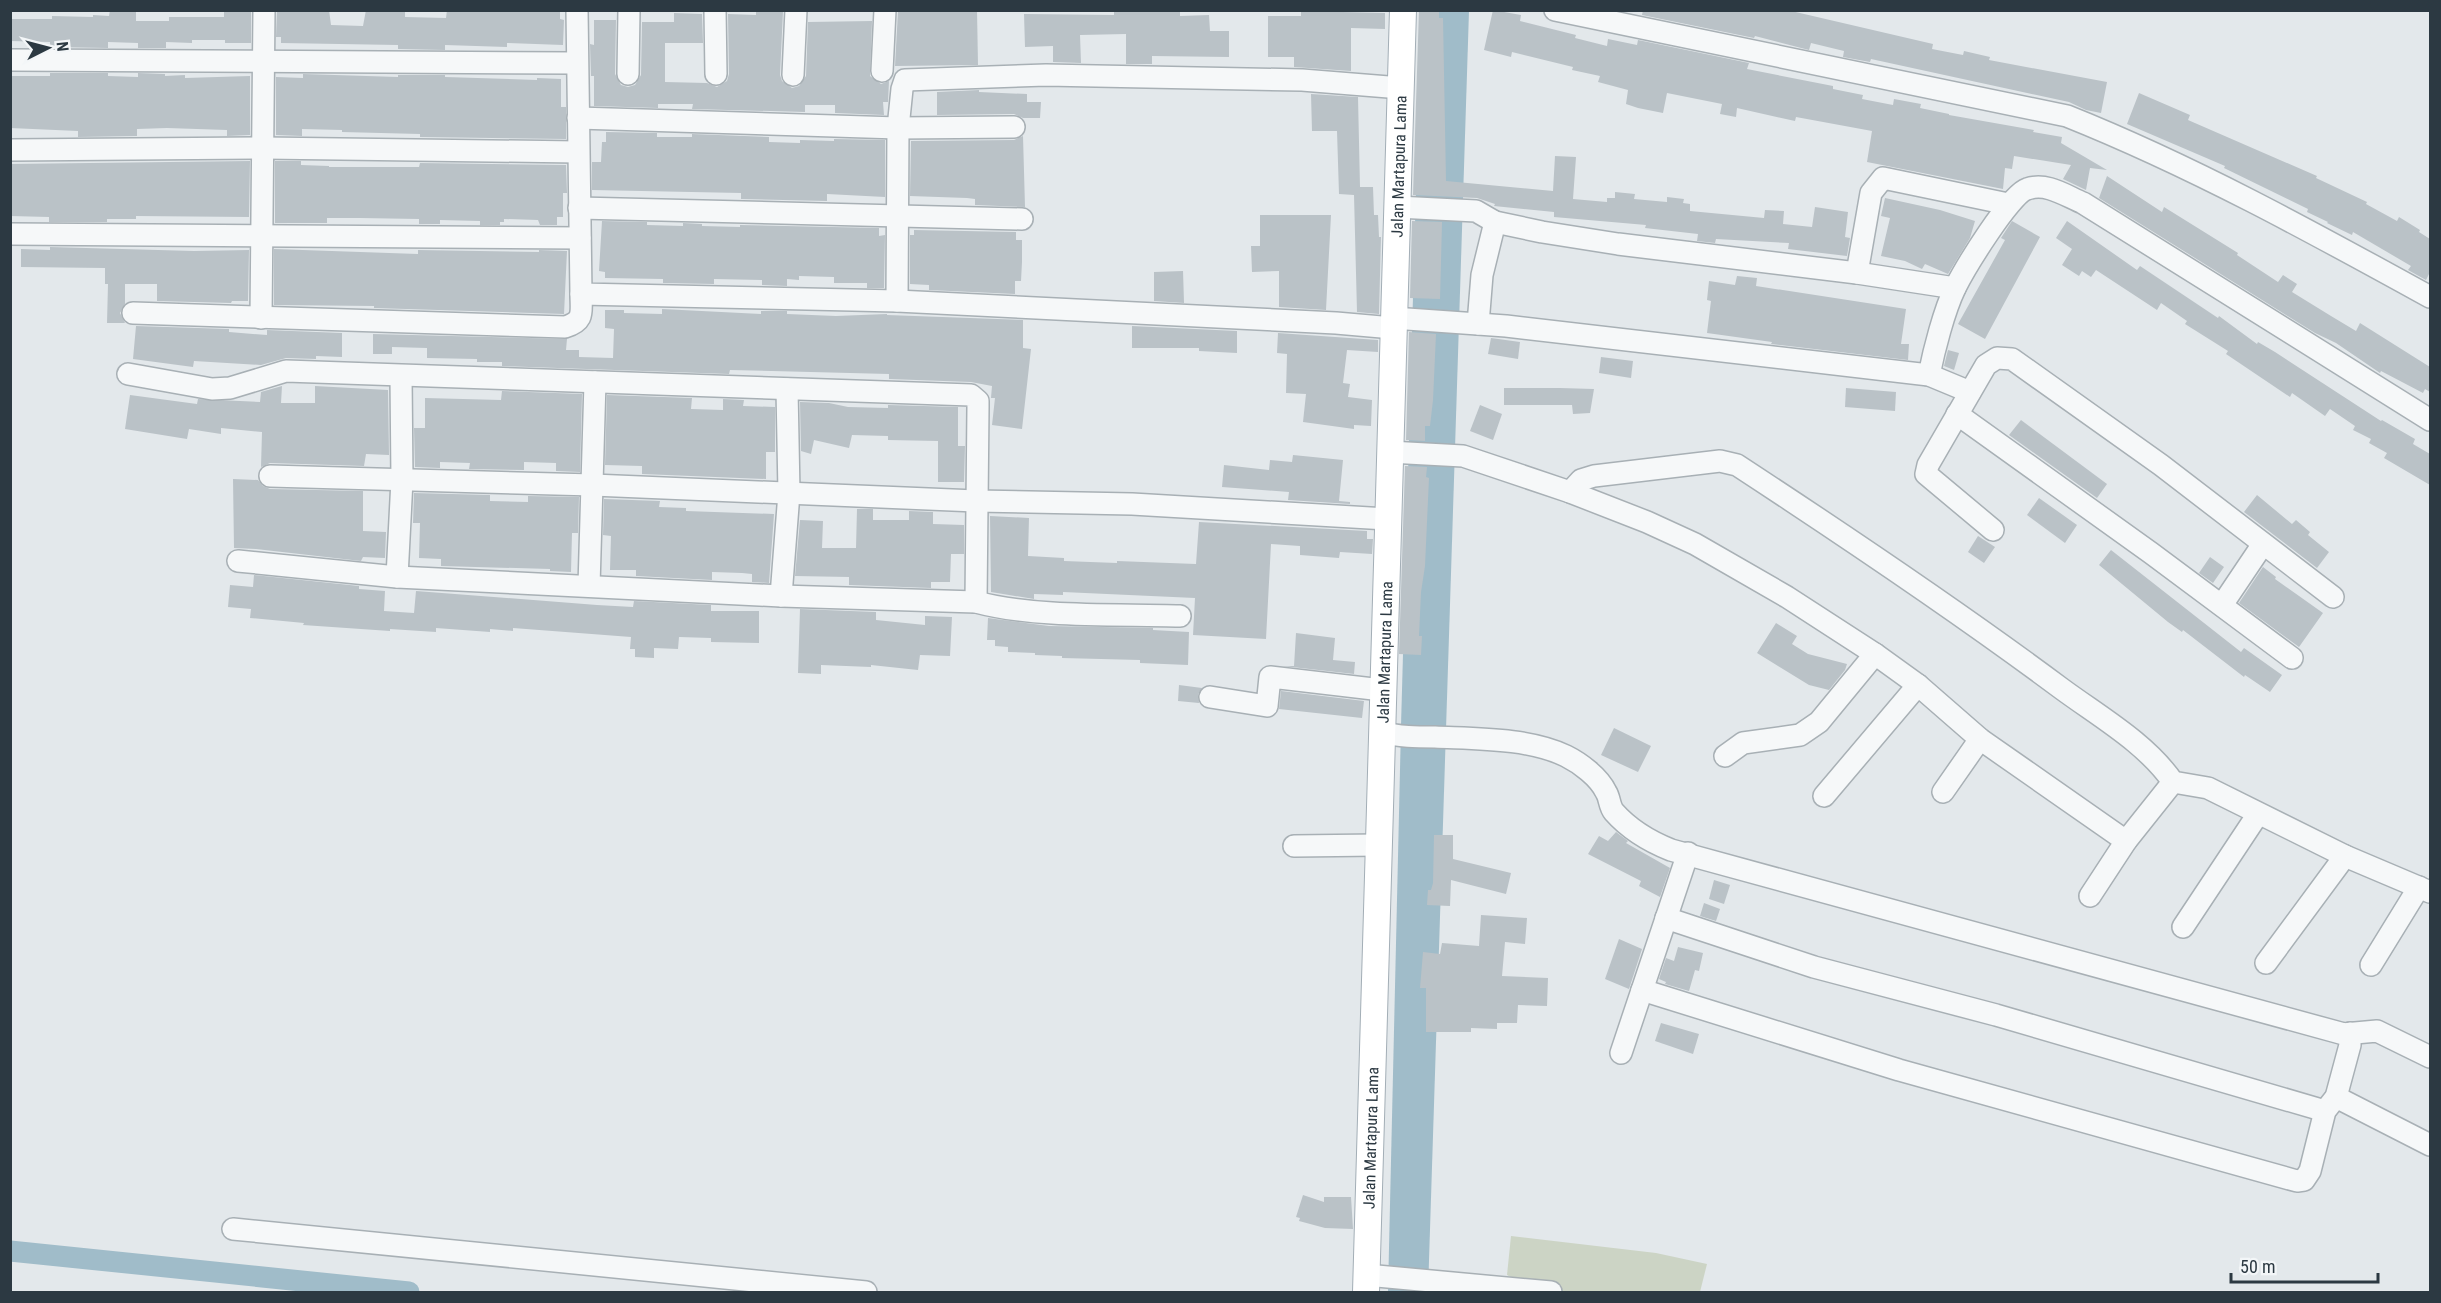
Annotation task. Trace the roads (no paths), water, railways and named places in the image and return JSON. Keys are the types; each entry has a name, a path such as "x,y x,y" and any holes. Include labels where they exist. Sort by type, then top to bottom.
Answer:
{"main road":[{"name":"Jalan Martapura Lama","path":"1372,1281 1378,845 1388,734 1382,690 1387,519 1395,452 1397,322 1403,207 1401,88 1403,10"}],"street":[{"path":"261,318 264,10"},
{"path":"133,313 565,327 576,324 581,316 577,10"},
{"path":"628,74 629,10"},
{"path":"715,10 716,74"},
{"path":"793,75 796,10"},
{"path":"882,71 885,10"},
{"path":"1555,10 2067,116 2118,136 2190,171 2347,251 2430,297"},
{"path":"10,60 576,63"},
{"path":"897,302 898,128 903,84 909,79 1046,75 1302,80 1401,88"},
{"path":"578,118 898,128 1014,127"},
{"path":"10,150 264,148 578,152"},
{"path":"1857,273 1871,194 1883,178 2008,204"},
{"path":"1929,375 1932,358 1955,288 2008,204 2026,189 2047,187 2083,203 2430,420"},
{"path":"579,207 1022,219"},
{"path":"1403,207 1476,211 1495,222 1618,244 1857,273 1955,288"},
{"path":"1473,324 1495,222"},
{"path":"10,234 580,238"},
{"path":"581,294 897,302 1336,323 1397,322 1506,326 1929,375 1970,392"},
{"path":"1993,530 1926,474 1928,465 1986,365 1996,358 2012,359 2161,465 2333,597"},
{"path":"128,374 212,389 230,388 286,371 974,396 978,407 976,602"},
{"path":"397,577 402,480 401,376"},
{"path":"589,586 595,382"},
{"path":"781,596 789,493 787,389"},
{"path":"1957,414 2292,658"},
{"path":"1395,452 1462,456 1570,492 1647,522 1695,544 1788,597 1875,654 1918,685 1980,739 2126,841"},
{"path":"1570,492 1581,480 1589,477 1720,461 1737,465 1842,534 2025,662 2154,758 2173,782 2208,788 2345,856 2425,889 2371,965"},
{"path":"270,476 593,485 976,501 1132,504 1387,519"},
{"path":"2222,605 2264,544"},
{"path":"238,561 397,577 781,596 976,602 998,608 1050,612 1180,616"},
{"path":"1725,756 1743,743 1800,735 1819,722 1875,654"},
{"path":"1210,697 1267,706 1270,677 1382,690"},
{"path":"1824,796 1918,685"},
{"path":"1388,734 1544,747 1568,757 1594,776 1607,793 1609,803 1615,813 1652,843 2123,975 2344,1034 2365,1030 2383,1032 2430,1057"},
{"path":"1943,792 1980,739"},
{"path":"2090,896 2126,841 2173,782"},
{"path":"2183,927 2258,814"},
{"path":"1294,846 1378,845"},
{"path":"1621,1053 1688,853"},
{"path":"2266,963 2345,856"},
{"path":"1666,918 1814,967 2330,1104 2430,1145"},
{"path":"1642,990 1899,1070 2297,1181 2304,1180 2310,1171 2350,1045 2350,1033"},
{"path":"233,1229 866,1293"},
{"path":"1372,1281 1483,1284 1551,1293"}],"water":[{"path":"1421,11 1469,11 1428,1292 1388,1292 1401,726"}],"waterway":[{"path":"10,1251 409,1292"}]}
